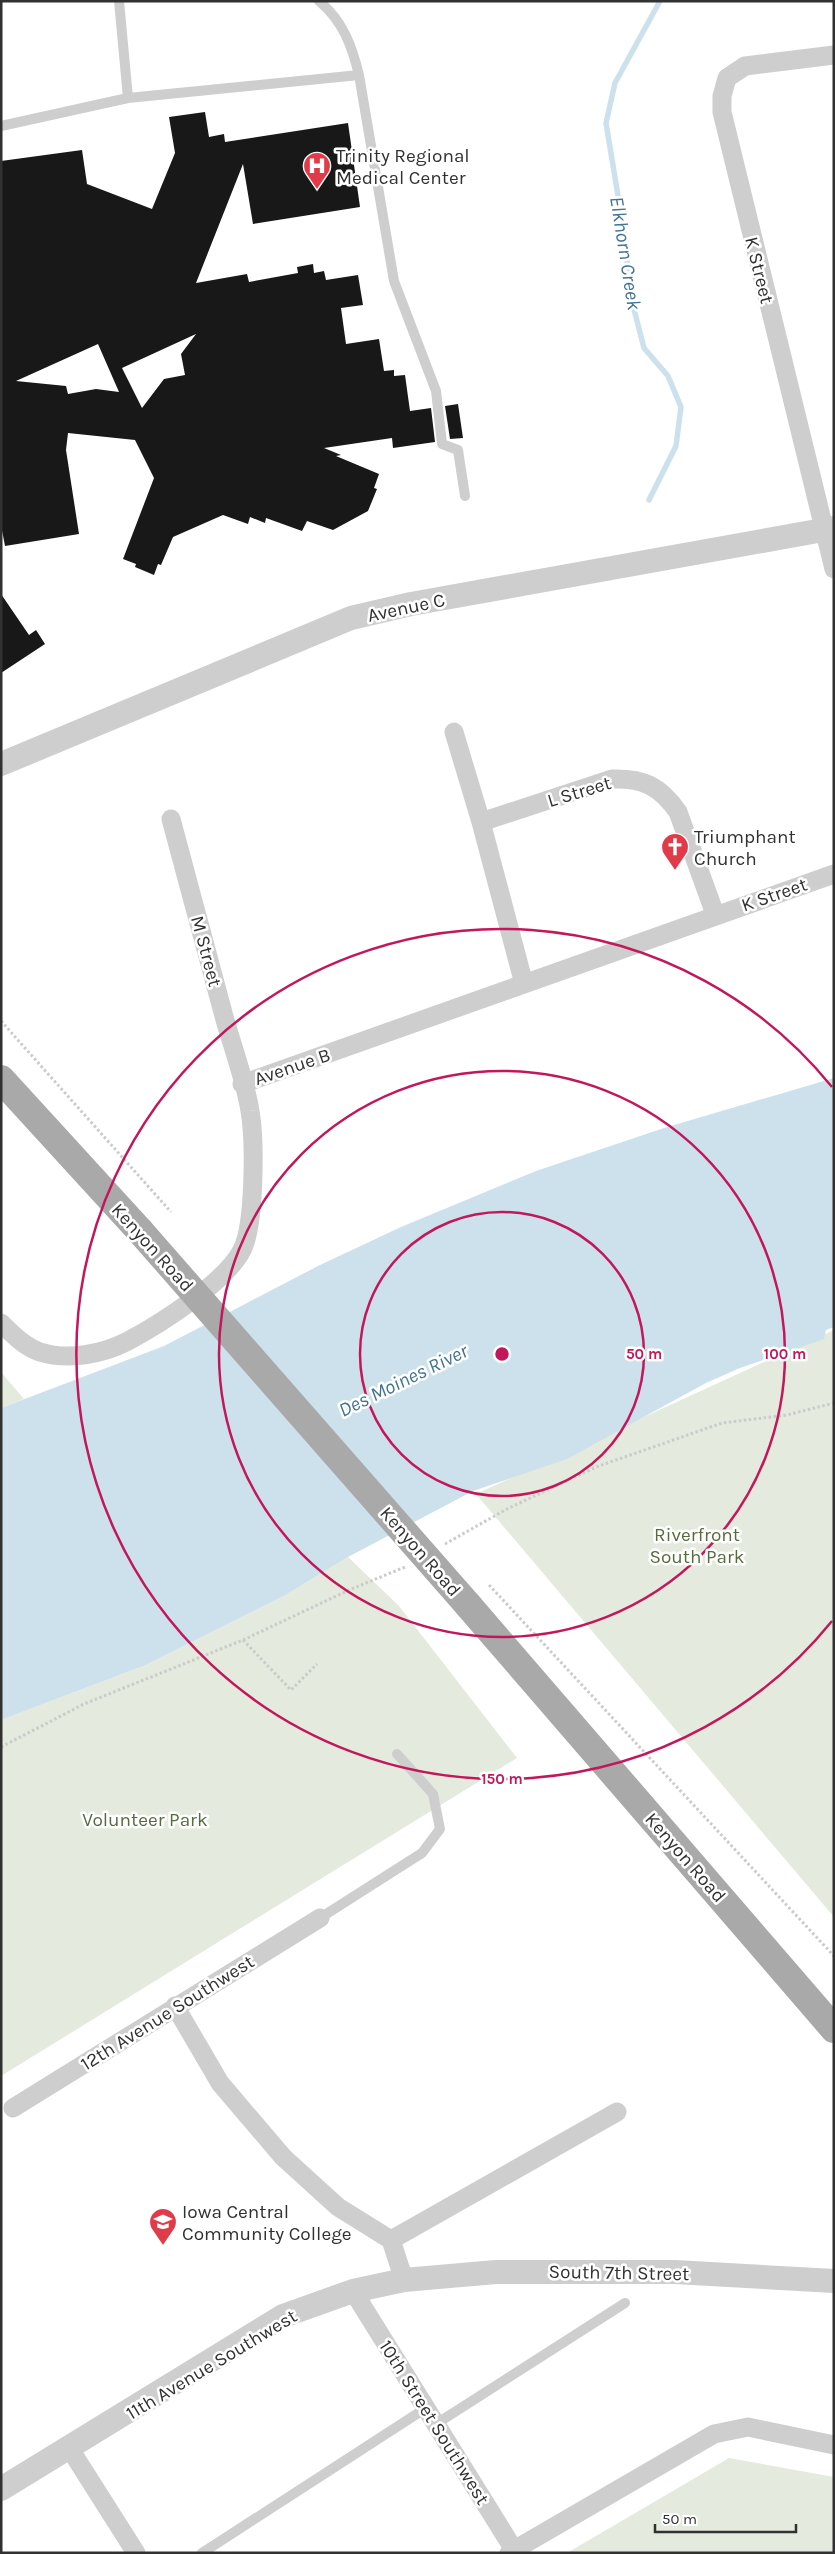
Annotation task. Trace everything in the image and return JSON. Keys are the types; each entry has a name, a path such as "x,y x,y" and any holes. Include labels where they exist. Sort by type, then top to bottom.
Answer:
{"main road":[{"name":"Kenyon Road","path":"1,1079 140,1231 468,1605 834,2028"}],"street":[{"name":"K Street","path":"834,55 768,61 745,66 727,78 722,96 724,119 829,529 834,569"},
{"name":"Avenue C","path":"1,764 352,618 411,604 829,529"},
{"path":"454,732 481,822 524,984"},
{"name":"L Street","path":"481,822 612,779 634,778 654,787 668,797 678,812 715,914"},
{"name":"M Street","path":"171,819 242,1084"},
{"name":"K Street","path":"715,914 834,874"},
{"name":"Avenue B","path":"1,1323 15,1336 39,1352 62,1356 87,1354 116,1347 153,1328 230,1270 243,1249 249,1222 251,1191 250,1111 242,1084 715,914"},
{"name":"12th Avenue Southwest","path":"7,2111 320,1918"},
{"path":"175,2006 220,2083 283,2157 338,2207 391,2240 404,2280"},
{"path":"391,2240 617,2112"},
{"name":"South 7th Street","path":"404,2280 496,2272 587,2271 774,2276 834,2281"},
{"name":"11th Avenue Southwest","path":"1,2489 283,2316 353,2291 404,2280"},
{"name":"10th Street Southwest","path":"353,2291 513,2552"},
{"path":"513,2552 714,2434 748,2427 834,2445"},
{"path":"70,2448 136,2553"}],"lane":[{"path":"118,1 128,98"},
{"path":"319,1 331,12 350,42 359,75 394,280 436,391 442,444 458,450 465,496"},
{"path":"1,126 128,98 359,75"},
{"path":"320,1918 422,1853 440,1829 433,1794 397,1754"},
{"path":"202,2553 625,2303"}],"path":[{"path":"1,1021 171,1212"},
{"path":"489,1584 834,1956"},
{"path":"243,1640 291,1690 317,1664"}],"green space":[{"name":"Riverfront South Park","path":"834,1330 834,1917 476,1494"},
{"path":"1,1372 24,1399 1,1408"},
{"name":"Volunteer Park","path":"348,1557 399,1606 517,1758 1,2076 1,1720 146,1665 284,1596"},
{"path":"729,2458 834,2477 834,2553 567,2553"}],"water":[{"name":"Des Moines River","path":"834,1078 834,1327 826,1330 824,1339 740,1368 706,1383 567,1459 473,1491 348,1557 284,1596 146,1665 1,1720 1,1408 164,1346 320,1265 401,1227 536,1171 664,1128"}],"building":[{"path":"205,112 209,137 224,134 225,142 348,123 360,207 253,224 243,164 196,283 247,274 249,282 298,273 297,267 313,264 314,273 324,271 326,280 358,275 363,305 341,308 346,344 379,339 384,371 394,370 394,376 405,375 410,411 431,408 435,442 393,448 392,438 324,448 341,455 336,456 379,474 374,488 377,489 368,511 333,530 307,521 302,531 266,518 265,523 250,517 248,524 223,515 173,537 161,565 158,564 154,575 135,567 136,564 123,559 154,478 135,440 68,433 66,450 79,534 5,546 1,525 1,161 82,150 87,184 152,209 175,153 169,117","holes":["196,334 181,354 185,375 164,379 142,408 122,368","98,344 119,392 96,389 68,394 66,386 16,381"]},
{"path":"458,404 463,438 450,439 445,406"},
{"path":"1,594 29,635 36,630 45,644 1,673"}],"waterway":[{"name":"Elkhorn Creek","path":"649,500 676,446 681,407 668,376 644,348 630,294 625,238 606,123 615,83 660,1"}],"place":[{"name":"Trinity Regional Medical Center","path":"317,190"},
{"name":"Triumphant Church","path":"675,871"},
{"name":"Iowa Central Community College","path":"163,2246"}]}
